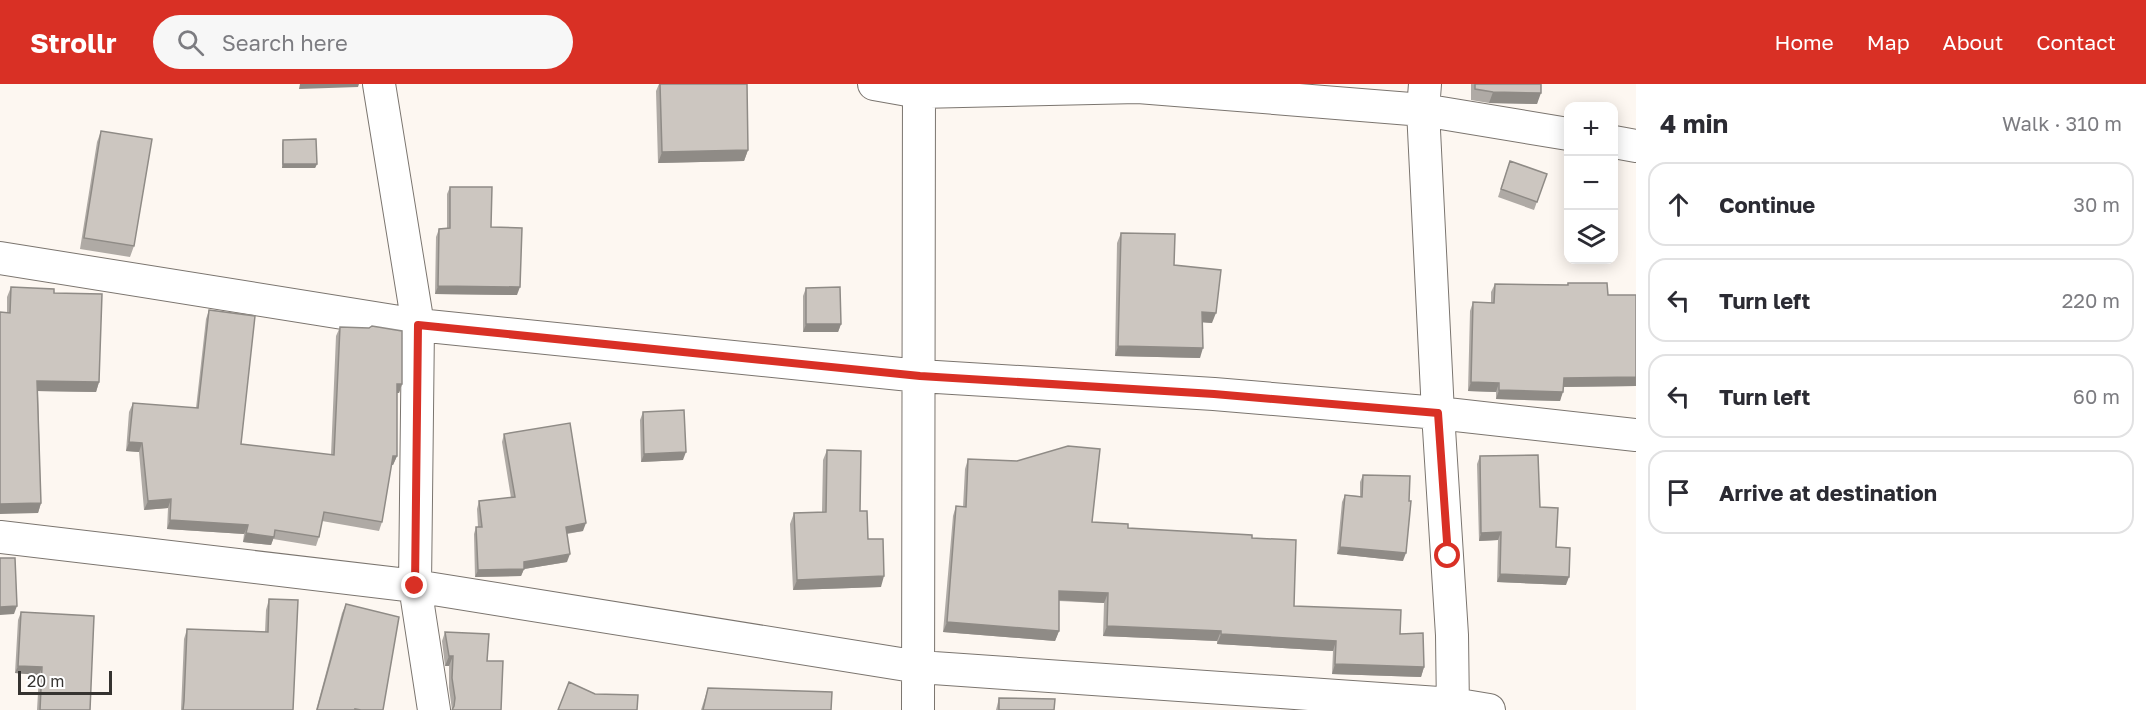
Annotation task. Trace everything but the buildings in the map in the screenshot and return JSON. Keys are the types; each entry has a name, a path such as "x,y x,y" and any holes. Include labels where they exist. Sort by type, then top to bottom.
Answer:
{"street":[{"path":"379,84 418,325 415,586 434,710"},
{"path":"874,84 919,88 1138,87 1424,97 1564,134"},
{"path":"918,710 919,88"},
{"path":"1424,97 1453,707"},
{"path":"1618,143 1636,146"},
{"path":"0,258 418,325 920,376 1214,394 1438,413 1636,435"},
{"path":"0,537 415,586 919,667 1490,710"}],"route":[{"path":"415,586 418,325 920,376 1214,394 1438,413 1448,556"}]}
